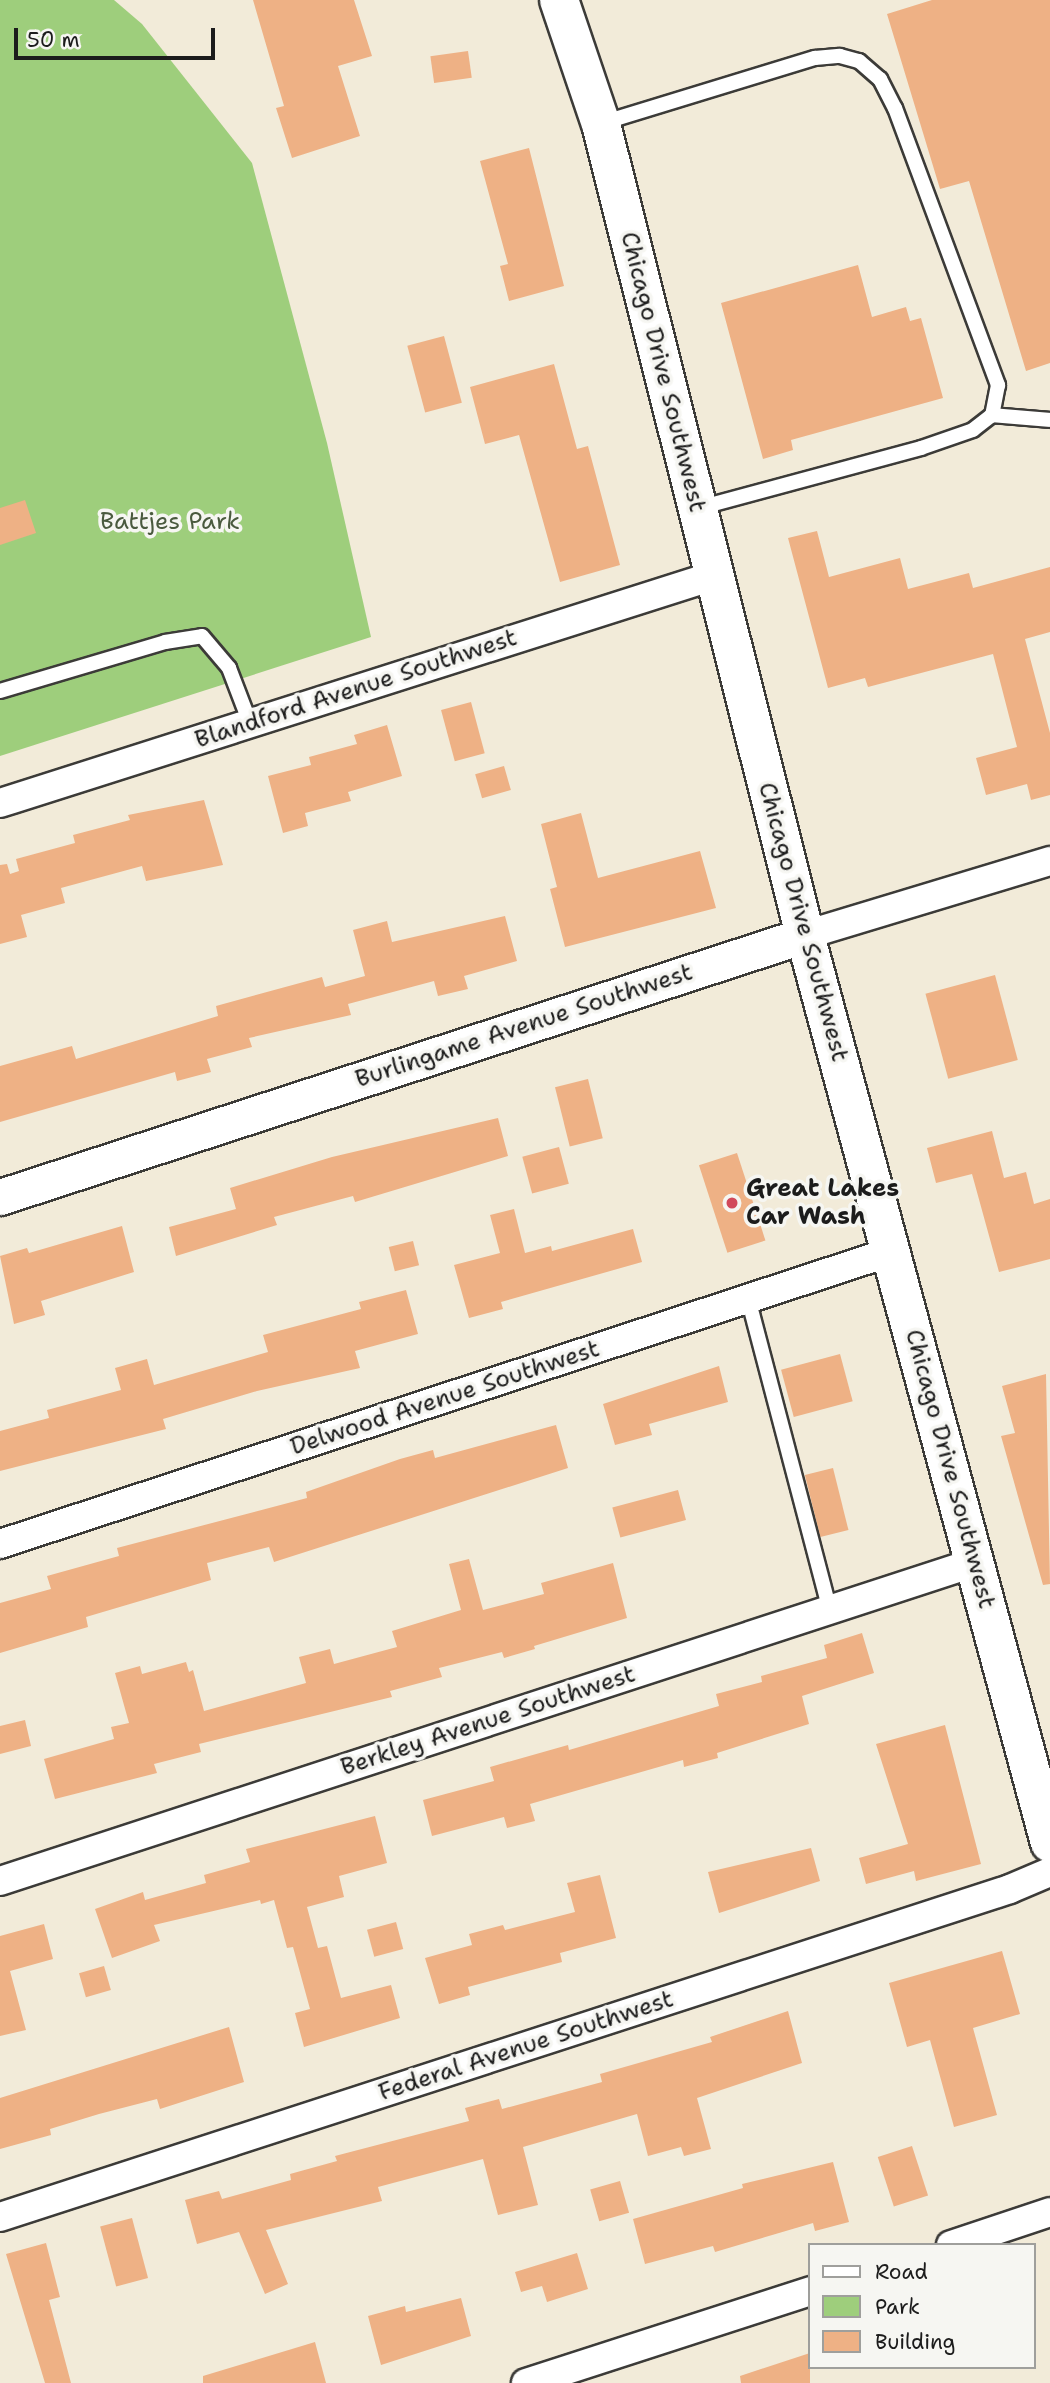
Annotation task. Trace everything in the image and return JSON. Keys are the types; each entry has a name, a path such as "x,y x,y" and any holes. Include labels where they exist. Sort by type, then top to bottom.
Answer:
{"main road":[{"name":"Chicago Drive Southwest","path":"559,0 601,124 805,935 1050,1843"}],"street":[{"name":"Blandford Avenue Southwest","path":"0,803 713,576"},
{"name":"Burlingame Avenue Southwest","path":"0,1197 805,935 1050,861"},
{"name":"Delwood Avenue Southwest","path":"0,1544 890,1252"},
{"name":"Berkley Avenue Southwest","path":"0,1881 976,1562"},
{"name":"Federal Avenue Southwest","path":"0,2217 1010,1889 1050,1872"},
{"path":"957,2243 1050,2213"},
{"path":"526,2383 808,2292"}],"lane":[{"path":"601,124 815,58 840,55 859,61 880,79 895,108 998,385 992,415 973,430 921,448 696,509"},
{"path":"992,415 1050,419"},
{"path":"0,691 165,642 202,636 229,668 250,723"},
{"path":"748,1298 830,1609"}],"green space":[{"name":"Battjes Park","path":"0,0 114,0 142,24 252,163 327,443 371,637 0,756"}],"building":[{"path":"253,0 354,0 372,56 338,66 360,136 292,158 276,108 284,106"},
{"path":"932,0 1050,0 1050,363 1026,371 969,181 940,189 887,14"},
{"path":"468,51 472,78 434,83 430,56"},
{"path":"529,148 564,286 509,301 500,266 508,264 480,161"},
{"path":"858,265 872,317 906,307 910,321 921,318 943,398 791,440 793,450 763,459 721,303"},
{"path":"444,336 462,403 425,412 407,346"},
{"path":"554,364 577,449 588,446 620,565 560,582 519,435 485,444 470,387"},
{"path":"25,500 36,533 0,545 0,508"},
{"path":"817,531 829,577 900,558 908,589 969,573 973,588 1050,567 1050,632 1025,639 1050,733 1050,795 1031,800 1027,784 986,795 976,758 1017,747 993,654 868,687 865,678 828,688 788,538"},
{"path":"471,702 485,753 455,761 441,710"},
{"path":"387,725 402,776 348,792 351,801 305,813 308,826 283,833 268,776 311,765 309,757 357,744 354,735"},
{"path":"504,766 511,790 482,798 475,774"},
{"path":"204,800 223,865 146,881 142,866 61,888 65,903 21,915 27,937 0,944 0,865 7,864 10,874 19,871 16,859 75,843 73,835 130,820 128,815"},
{"path":"581,813 598,878 700,851 716,908 565,947 550,889 557,887 541,824"},
{"path":"505,916 517,961 464,976 468,989 438,996 434,981 348,1004 351,1015 249,1038 252,1047 207,1059 211,1072 177,1081 175,1072 0,1122 0,1066 72,1046 76,1059 218,1016 216,1006 322,977 325,987 365,976 353,930 387,921 392,942"},
{"path":"995,975 1018,1060 948,1079 925,994"},
{"path":"588,1079 603,1138 570,1146 555,1087"},
{"path":"498,1118 508,1156 355,1202 353,1196 274,1217 277,1225 176,1256 169,1227 236,1209 230,1188 332,1157"},
{"path":"992,1131 1004,1178 1026,1172 1034,1204 1050,1199 1050,1259 999,1272 972,1174 936,1183 927,1148"},
{"path":"559,1147 569,1184 532,1194 522,1157"},
{"name":"Great Lakes Car Wash","path":"737,1153 765,1240 727,1253 699,1165"},
{"path":"514,1209 525,1253 551,1246 552,1251 633,1229 642,1262 501,1302 503,1309 469,1318 454,1265 500,1253 490,1215"},
{"path":"122,1226 134,1272 41,1301 45,1315 14,1324 0,1256 27,1248 29,1253"},
{"path":"413,1241 419,1265 395,1271 389,1247"},
{"path":"406,1290 418,1334 355,1351 360,1368 257,1391 163,1419 166,1429 0,1471 0,1431 49,1418 47,1410 121,1390 115,1368 147,1359 154,1385 268,1352 263,1335 361,1309 359,1302"},
{"path":"840,1354 853,1401 794,1417 781,1370"},
{"path":"719,1366 728,1402 649,1424 652,1435 615,1445 603,1404"},
{"path":"1046,1374 1050,1584 1043,1585 1001,1436 1015,1433 1002,1386"},
{"path":"556,1425 568,1468 274,1562 269,1547 207,1563 211,1580 86,1617 88,1627 0,1653 0,1603 51,1589 47,1576 119,1556 117,1548 307,1498 306,1492 400,1459 433,1450 435,1458"},
{"path":"833,1468 848,1530 820,1537 805,1475"},
{"path":"678,1490 686,1520 620,1538 612,1508"},
{"path":"469,1559 483,1610 544,1594 541,1583 613,1563 627,1618 534,1646 535,1649 504,1658 502,1652 439,1668 442,1677 390,1691 392,1697 199,1744 201,1752 154,1764 157,1773 55,1799 44,1759 114,1739 111,1727 129,1723 115,1673 140,1666 142,1674 186,1662 189,1672 193,1670 204,1711 306,1683 299,1657 330,1649 334,1664 397,1647 392,1631 461,1610 449,1564"},
{"path":"862,1633 874,1673 802,1696 809,1724 717,1753 718,1758 684,1767 683,1760 530,1804 535,1821 507,1828 504,1817 432,1836 423,1800 494,1781 490,1767 568,1745 569,1750 719,1706 716,1694 762,1682 761,1676 827,1658 824,1645"},
{"path":"25,1720 31,1746 0,1754 0,1726"},
{"path":"945,1725 981,1864 916,1881 914,1871 866,1884 859,1858 908,1844 876,1744"},
{"path":"375,1816 387,1863 339,1876 344,1897 307,1907 318,1948 327,1946 341,1998 391,1985 400,2018 304,2047 295,2013 310,2009 293,1947 287,1948 274,1900 261,1904 260,1900 154,1925 160,1941 112,1958 95,1909 143,1892 145,1900 206,1883 204,1875 250,1862 246,1849"},
{"path":"811,1848 820,1881 719,1913 708,1872"},
{"path":"600,1875 616,1938 560,1953 562,1962 468,1987 470,1995 439,2004 425,1958 472,1945 469,1934 503,1925 505,1930 575,1912 567,1883"},
{"path":"396,1922 403,1949 374,1957 367,1930"},
{"path":"44,1924 53,1959 10,1971 26,2030 0,2036 0,1936"},
{"path":"1002,1951 1020,2014 973,2028 997,2115 954,2127 930,2040 907,2047 889,1983"},
{"path":"104,1966 111,1990 86,1997 79,1973"},
{"path":"788,2011 802,2063 697,2098 711,2149 684,2156 681,2147 648,2156 637,2114 523,2147 538,2205 498,2215 483,2159 378,2187 382,2201 266,2230 288,2284 265,2294 239,2232 197,2244 185,2200 219,2191 222,2199 291,2180 290,2174 337,2161 335,2156 469,2121 465,2108 499,2099 502,2109 602,2082 600,2074 712,2042 710,2037"},
{"path":"229,2027 244,2082 160,2109 157,2099 99,2114 50,2129 51,2135 0,2149 0,2098"},
{"path":"912,2146 928,2195 894,2207 878,2157"},
{"path":"833,2162 849,2222 815,2231 813,2223 715,2252 713,2246 645,2264 633,2219 743,2188 742,2184"},
{"path":"620,2181 629,2213 599,2221 590,2190"},
{"path":"132,2218 148,2278 116,2286 100,2227"},
{"path":"46,2243 60,2297 49,2300 71,2383 45,2383 6,2254"},
{"path":"577,2253 588,2289 547,2302 542,2286 521,2292 515,2272"},
{"path":"461,2298 471,2336 381,2365 368,2316 405,2306 406,2312"},
{"path":"315,2342 326,2383 203,2383 203,2376"},
{"path":"808,2354 810,2383 741,2383 740,2376"}],"place":[{"name":"Great Lakes Car Wash","path":"732,1203"}]}
